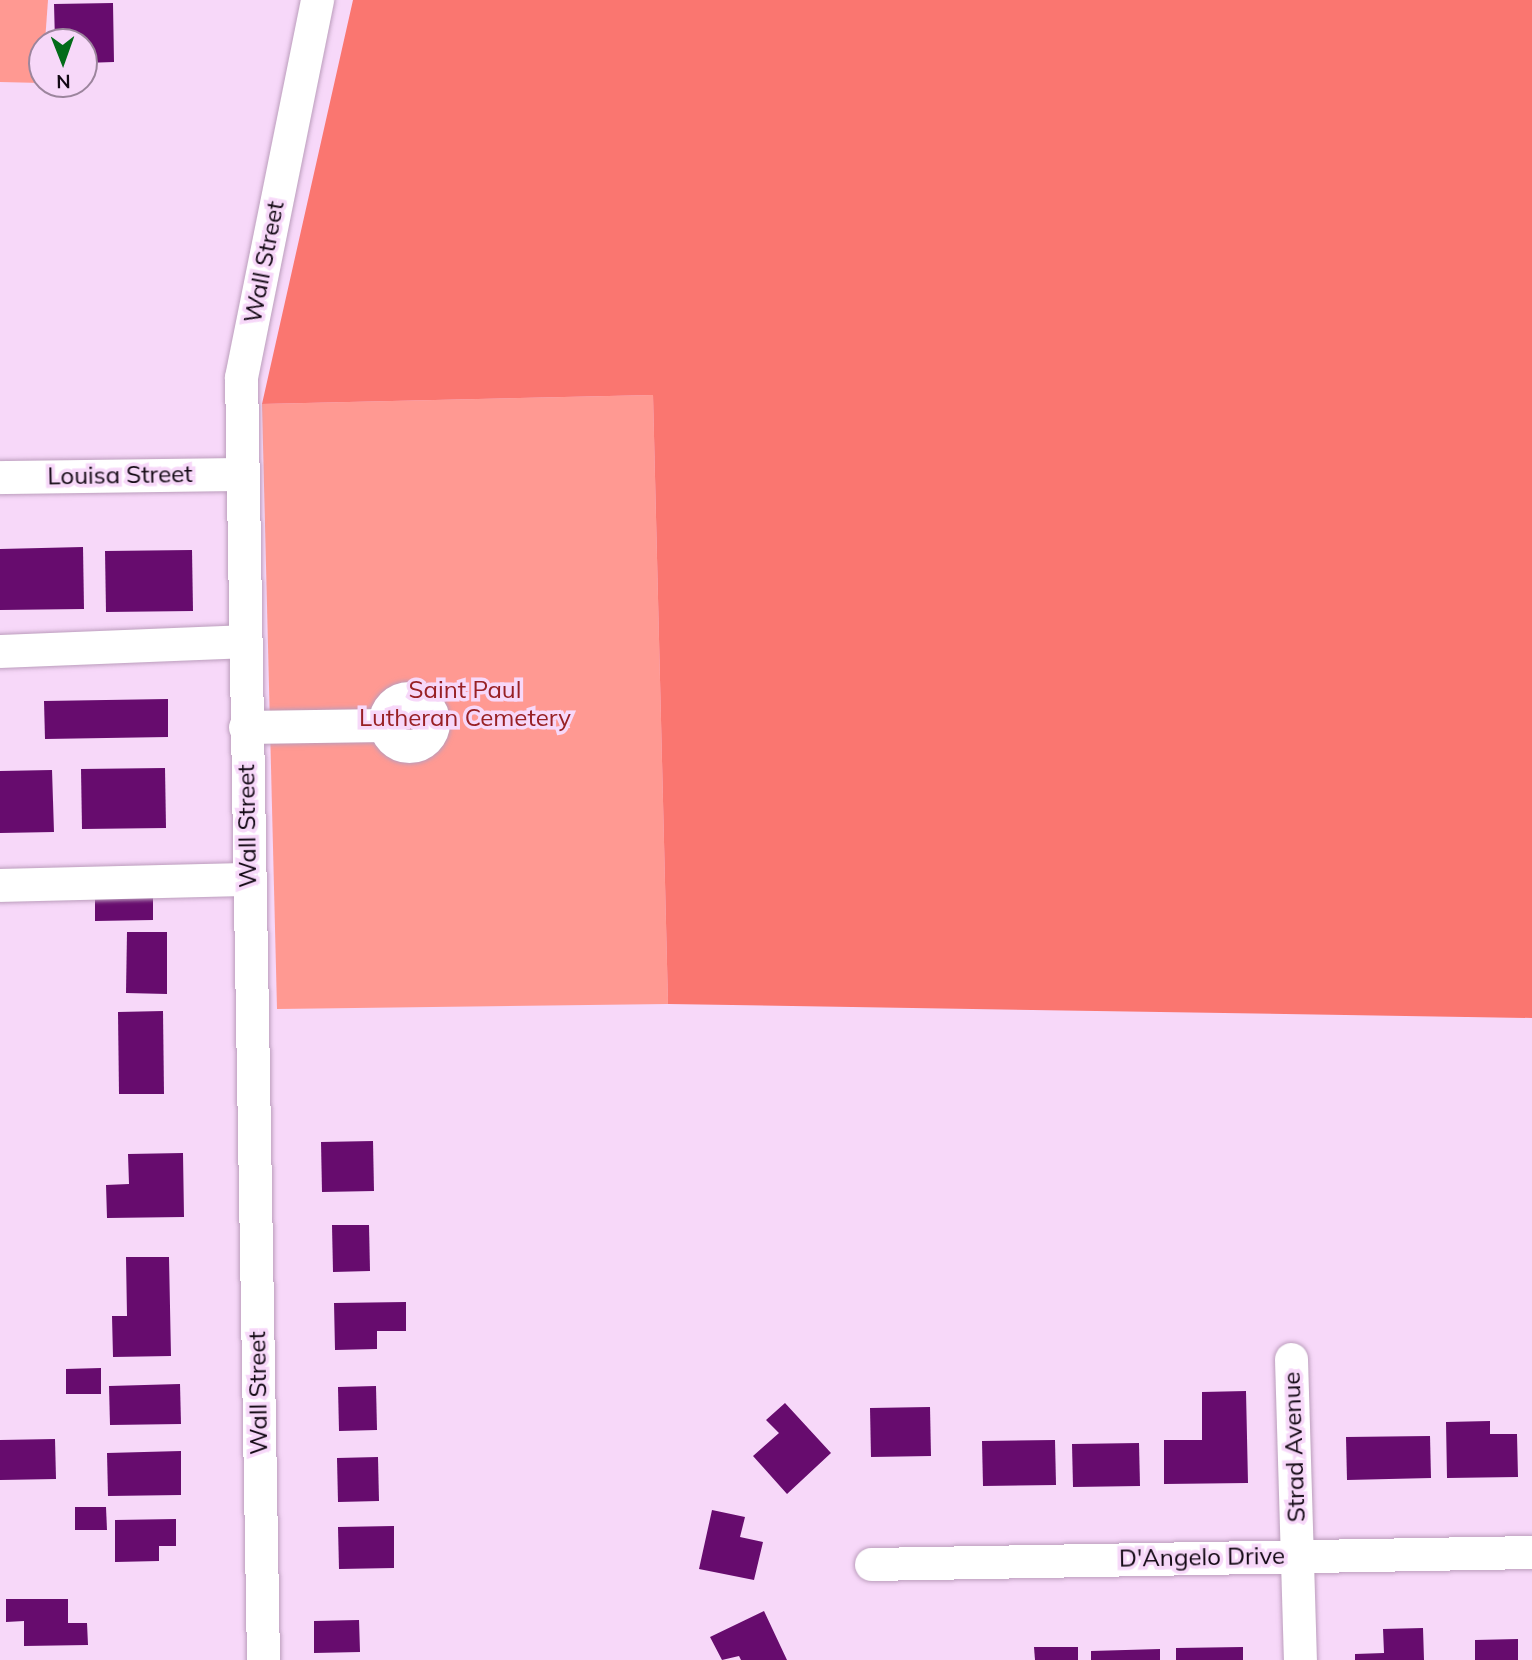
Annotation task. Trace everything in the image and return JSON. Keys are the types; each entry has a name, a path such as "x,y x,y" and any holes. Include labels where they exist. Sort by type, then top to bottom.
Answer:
{"street":[{"name":"Wall Street","path":"263,1660 241,377 317,0"},
{"name":"Louisa Street","path":"0,477 241,474"},
{"path":"0,651 244,642"},
{"path":"245,727 385,725"},
{"path":"0,885 248,879"},
{"name":"Strad Avenue","path":"1291,1359 1300,1660"},
{"name":"D'Angelo Drive","path":"872,1564 1532,1552"}],"green space":[{"path":"0,0 48,0 46,28 28,28 28,83 0,82"},
{"name":"Saint Paul Lutheran Cemetery","path":"653,395 668,1004 277,1009 262,404"}],"shaded area":[{"path":"353,0 1532,0 1532,1018 668,1004 653,395 262,404"}],"building":[{"path":"113,3 114,62 98,63 98,28 55,28 54,4"},
{"path":"83,547 84,609 0,610 0,549"},
{"path":"192,550 193,611 106,612 105,551"},
{"path":"168,699 168,737 45,739 44,701"},
{"path":"165,768 166,828 82,829 81,769"},
{"path":"52,770 54,832 0,833 0,771"},
{"path":"153,895 153,920 95,921 95,896"},
{"path":"127,932 167,932 167,994 126,993"},
{"path":"163,1011 164,1094 119,1094 118,1012"},
{"path":"373,1141 374,1191 322,1192 321,1142"},
{"path":"183,1153 184,1217 107,1218 106,1185 129,1184 128,1154"},
{"path":"332,1225 369,1225 370,1271 333,1272"},
{"path":"126,1257 169,1257 171,1356 113,1357 112,1316 127,1316"},
{"path":"406,1302 406,1331 377,1331 377,1349 335,1350 334,1303"},
{"path":"101,1368 101,1394 66,1394 66,1369"},
{"path":"180,1384 181,1424 110,1425 109,1386"},
{"path":"376,1386 377,1430 339,1431 338,1387"},
{"path":"1246,1391 1248,1483 1164,1484 1164,1440 1202,1440 1202,1392"},
{"path":"785,1403 831,1453 787,1494 753,1456 779,1433 766,1420"},
{"path":"930,1407 931,1456 871,1457 870,1408"},
{"path":"1490,1421 1490,1434 1517,1434 1518,1477 1447,1478 1446,1422"},
{"path":"1430,1436 1431,1478 1347,1480 1346,1437"},
{"path":"55,1439 56,1479 0,1480 0,1440"},
{"path":"1055,1440 1056,1485 983,1486 982,1441"},
{"path":"1139,1443 1140,1486 1073,1487 1072,1444"},
{"path":"181,1451 181,1495 108,1496 107,1453"},
{"path":"378,1457 379,1501 338,1502 337,1458"},
{"path":"75,1507 106,1507 107,1530 75,1530"},
{"path":"712,1510 745,1517 740,1537 763,1542 754,1580 699,1569"},
{"path":"176,1519 176,1546 159,1546 159,1561 115,1562 115,1520"},
{"path":"394,1526 394,1568 339,1569 338,1527"},
{"path":"6,1599 68,1599 68,1623 87,1623 88,1645 24,1646 24,1621 6,1622"},
{"path":"764,1611 787,1660 741,1660 739,1656 722,1660 710,1637"},
{"path":"359,1620 360,1652 314,1653 314,1621"},
{"path":"1423,1628 1424,1660 1355,1660 1355,1654 1384,1653 1383,1629"},
{"path":"1518,1639 1518,1660 1475,1660 1475,1640"},
{"path":"1034,1647 1078,1647 1078,1660 1035,1660"},
{"path":"1243,1647 1243,1660 1176,1660 1176,1648"},
{"path":"1160,1649 1160,1660 1091,1660 1091,1651"}]}
